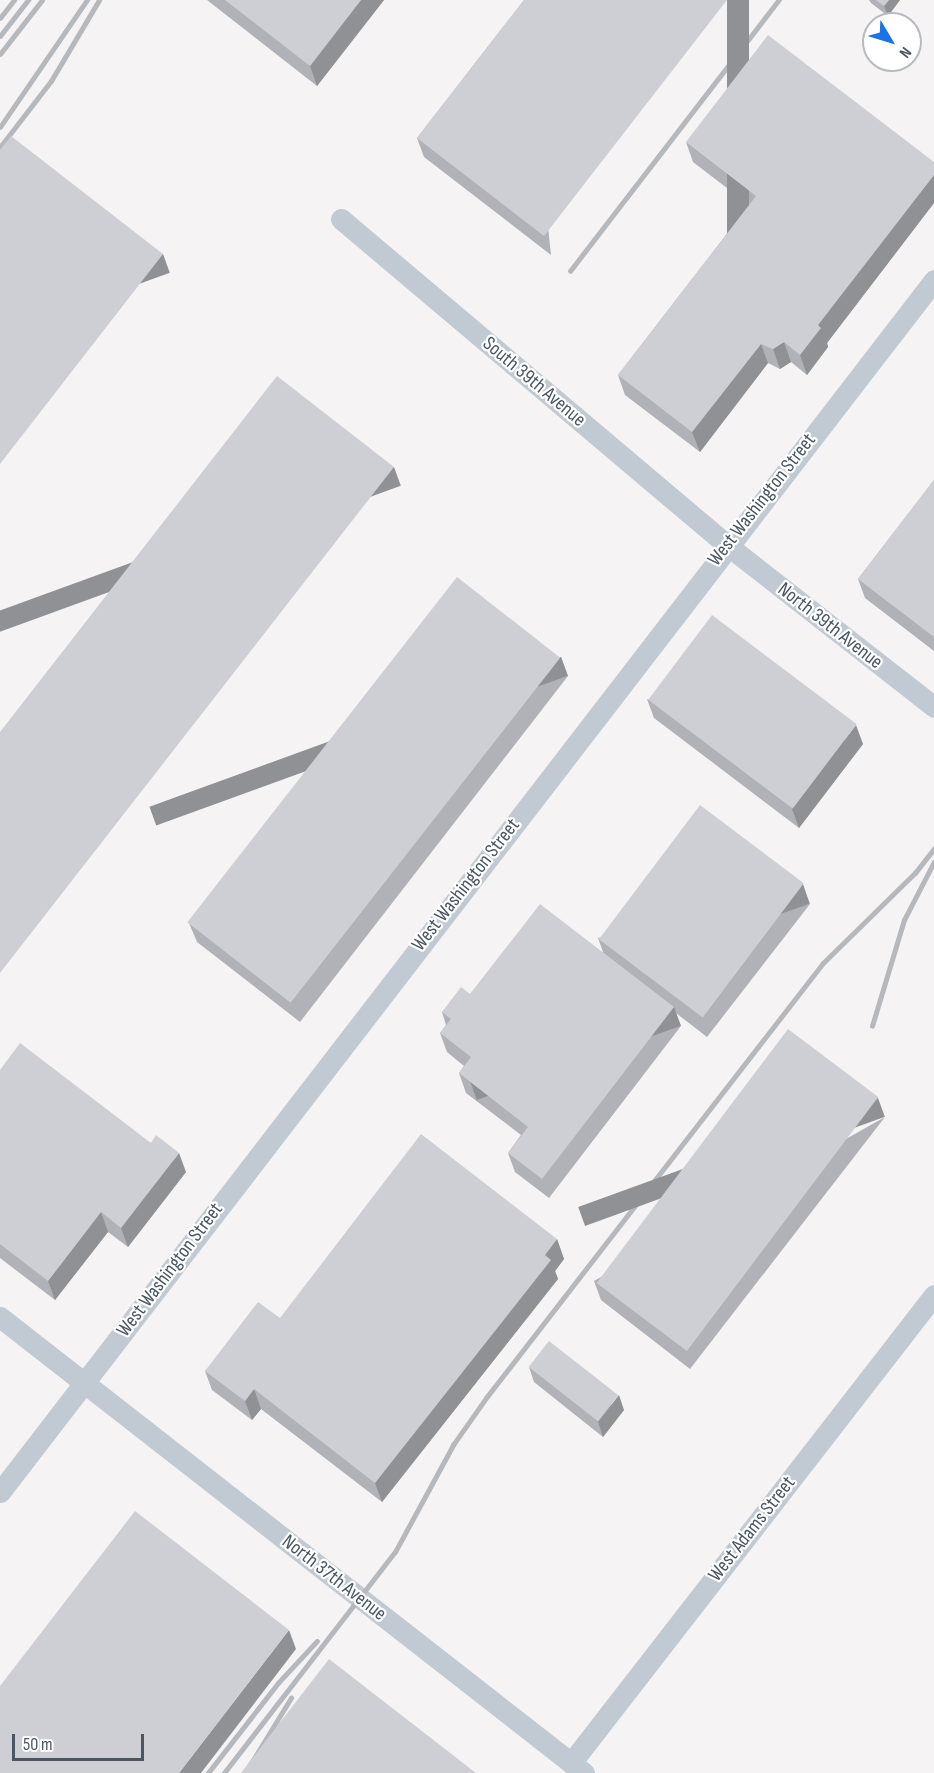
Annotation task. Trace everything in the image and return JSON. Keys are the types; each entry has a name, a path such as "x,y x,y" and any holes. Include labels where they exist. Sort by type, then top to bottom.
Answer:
{"street":[{"name":"South 39th Avenue","path":"341,219 727,545"},
{"name":"West Washington Street","path":"0,1492 727,545 934,280"},
{"name":"North 39th Avenue","path":"727,545 934,707"},
{"name":"West Adams Street","path":"577,1768 934,1295"},
{"name":"North 37th Avenue","path":"0,1317 577,1768"}],"building":[{"path":"225,0 361,0 310,66"},
{"path":"524,0 727,0 544,236 417,138"},
{"path":"876,0 889,0 884,6"},
{"path":"768,35 934,162 934,175 818,325 821,328 800,355 784,342 773,349 761,344 692,432 618,375 756,196 686,142"},
{"path":"11,136 163,254 0,464 0,150"},
{"path":"277,376 394,467 0,973 0,732"},
{"path":"934,480 934,637 858,579"},
{"path":"457,577 560,658 291,1003 187,922"},
{"path":"712,615 857,724 793,809 648,700"},
{"path":"700,805 804,883 703,1017 599,939"},
{"path":"540,904 674,1007 542,1179 508,1153 528,1127 459,1073 471,1057 440,1033 451,1019 442,1012 461,987 470,994"},
{"path":"788,1029 878,1097 687,1351 597,1283"},
{"path":"20,1043 151,1143 156,1135 179,1153 121,1228 101,1212 48,1281 0,1244 0,1070"},
{"path":"421,1134 557,1239 545,1255 551,1260 375,1483 254,1389 245,1401 205,1371 258,1302 280,1318"},
{"path":"549,1341 618,1395 598,1421 529,1367"},
{"path":"135,1511 289,1630 179,1773 0,1773 0,1686"},
{"path":"329,1659 476,1773 241,1773"}],"railway":[{"path":"0,18 14,0"},
{"path":"0,36 28,0"},
{"path":"0,54 42,0"},
{"path":"0,127 87,0"},
{"path":"0,147 51,81 99,0"},
{"path":"570,271 779,0"},
{"path":"224,1773 395,1552 453,1445 486,1398 823,963 915,873 934,849"},
{"path":"872,1026 904,920 934,862"},
{"path":"208,1773 278,1683 317,1641"},
{"path":"245,1773 291,1698"}]}
